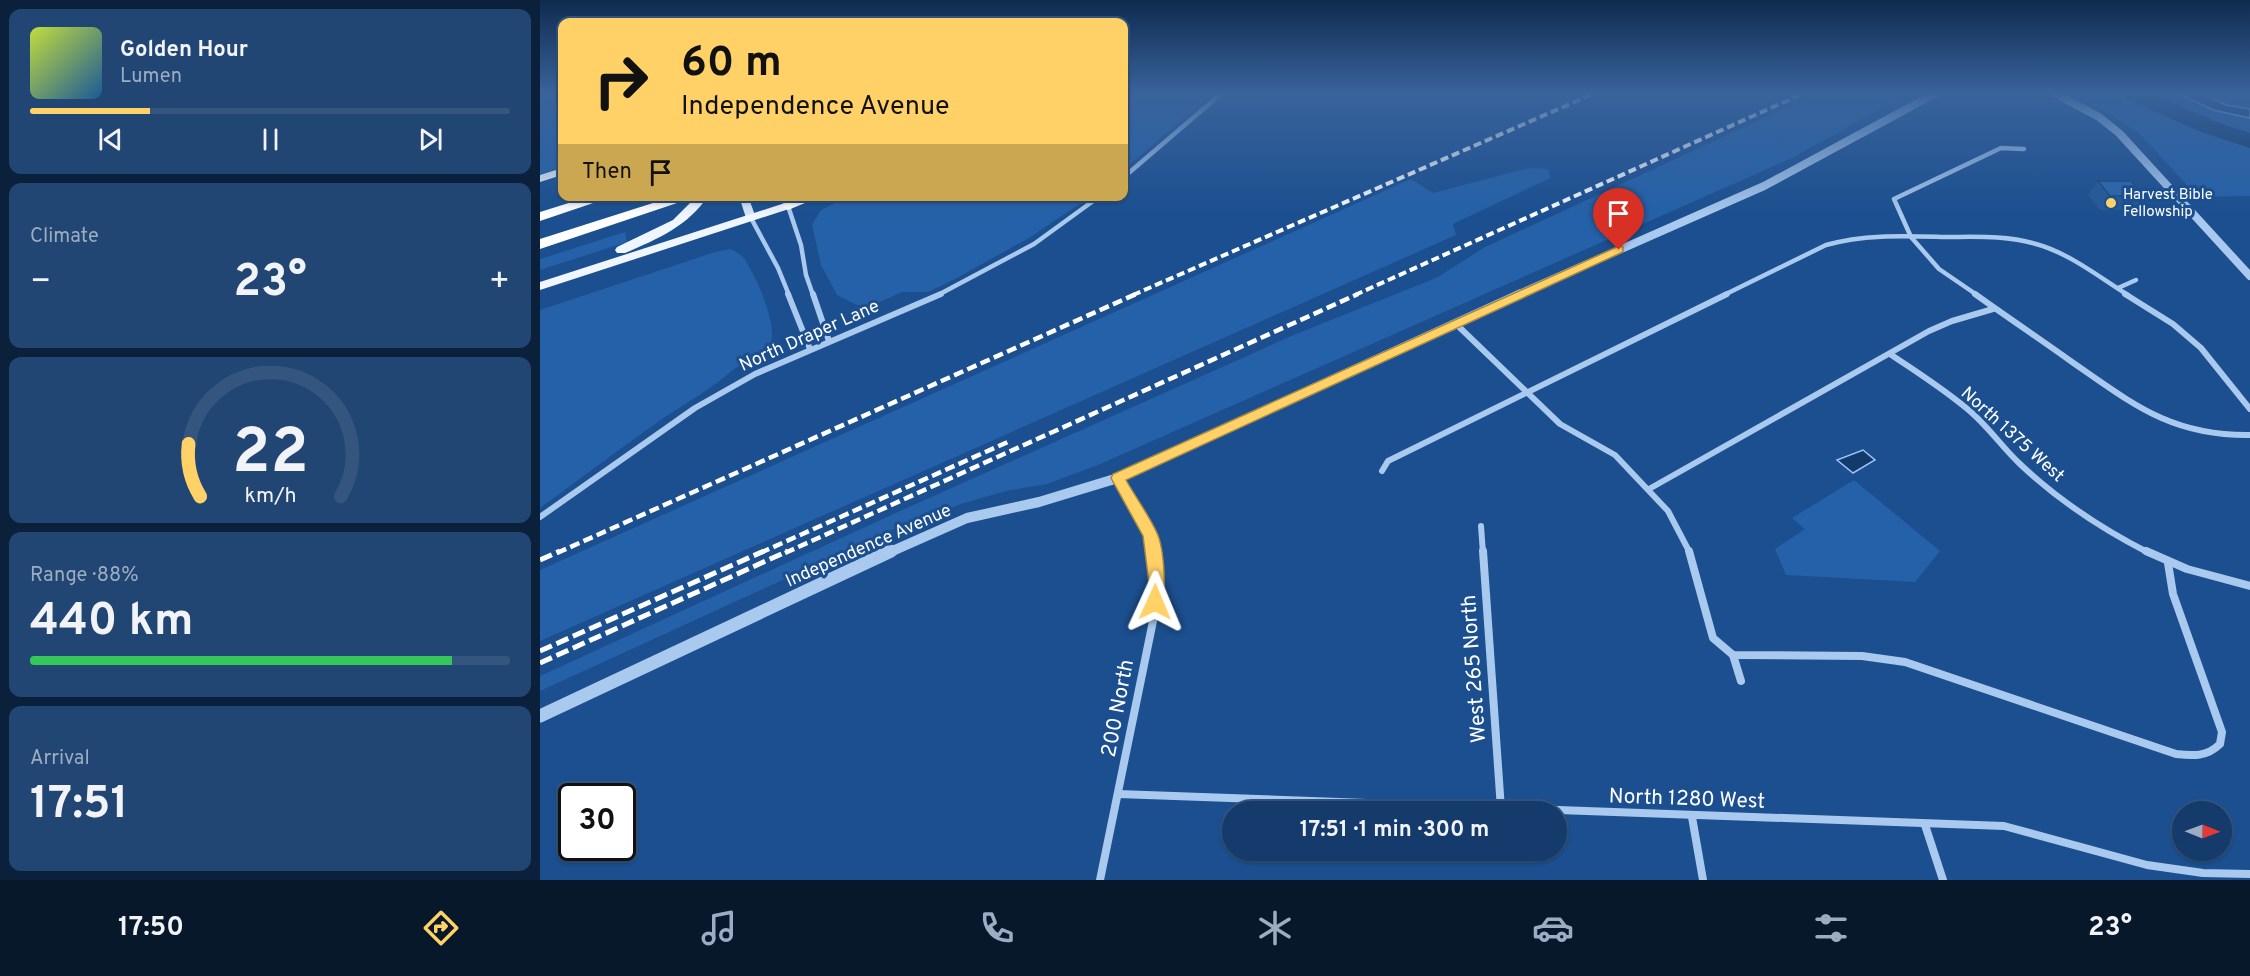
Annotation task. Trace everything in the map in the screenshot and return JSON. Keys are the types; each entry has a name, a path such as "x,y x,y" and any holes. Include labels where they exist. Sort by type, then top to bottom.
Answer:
{"highway":[{"path":"540,217 593,201"},
{"path":"540,244 675,201"}],"main road":[{"path":"540,178 558,172"},
{"path":"540,183 558,178"},
{"path":"582,272 614,254 659,234 690,212 700,201"},
{"path":"745,201 751,218"},
{"path":"540,286 751,218 786,201"}],"street":[{"path":"1128,174 1174,134"},
{"name":"Independence Avenue","path":"540,716 927,534 967,518 1039,502 1118,478 1455,323 1764,186 1860,134"},
{"path":"2120,134 2250,276"},
{"path":"2024,149 2001,148 1894,199 1911,237 1939,269 1993,309 2148,413 2184,428 2208,434 2250,435"},
{"path":"786,201 801,244 806,274 829,341"},
{"name":"North Draper Lane","path":"540,517 695,408 755,374 939,295 1034,244 1093,201"},
{"path":"751,218 778,268 810,349"},
{"path":"1382,471 1388,461 1826,245 1865,237 2001,237 2037,244 2067,257 2173,324 2201,348 2250,409"},
{"path":"2118,288 2136,280"},
{"path":"1649,489 1936,327 1993,309"},
{"path":"1455,323 1560,424 1615,455 1668,511 1692,557 1713,638 1734,655 1741,681"},
{"name":"North 1375 West","path":"1890,354 1955,399 1985,425 2021,465 2072,507 2103,527 2168,562 2221,581 2250,586"},
{"name":"200 North","path":"1100,880 1153,621 1157,583 1151,536 1118,478"},
{"name":"West 265 North","path":"1481,526 1500,801"},
{"path":"1734,655 1862,656 1905,662 2176,754 2193,756 2206,754 2220,744 2222,732 2173,594 2168,562"},
{"name":"North 1280 West","path":"1118,794 1297,801"},
{"name":"North 1280 West","path":"1567,812 2004,826 2147,865 2203,873 2250,874"},
{"path":"1692,817 1703,880"},
{"path":"1925,825 1943,880"}],"shaded area":[{"path":"540,134 558,134 558,168 540,174"},
{"path":"1128,134 1165,134 1128,166"},
{"path":"1729,134 1835,134 1792,158 1098,465 1047,484 1006,491 903,525 540,691 540,676 900,511 1296,334 1436,278 1485,247"},
{"path":"2140,134 2250,134 2250,196 2198,197"},
{"path":"1529,168 1549,169 1550,178 1453,224 1456,235 540,641 540,570 1411,179 1433,193"},
{"path":"839,201 1084,201 1029,238 955,279 928,292 902,292 873,305 857,305 837,295 821,265 812,225 821,210"},
{"path":"625,232 627,242 540,270 540,259"},
{"path":"731,249 745,260 765,302 772,337 767,350 733,370 662,419 540,508 540,310 715,252"},
{"path":"1863,450 1875,460 1853,473 1837,460"},
{"path":"1854,480 1940,551 1915,582 1786,575 1775,549 1805,529 1792,518"}],"building":[{"path":"2098,181 2131,181 2144,196 2110,196"}],"waterway":[{"path":"2230,134 2250,141"}],"railway":[{"path":"1133,295 1501,134"},
{"path":"1355,295 1713,134"},
{"path":"557,553 1136,294"},
{"path":"785,553 1358,294"},
{"path":"760,553 1010,441"},
{"path":"540,560 560,551"},
{"path":"540,651 764,551"},
{"path":"540,663 788,551"}],"place":[{"name":"Harvest Bible Fellowship","path":"2111,203"}],"route":[{"path":"1155,602 1157,583 1151,536 1118,478 1619,250"}]}
